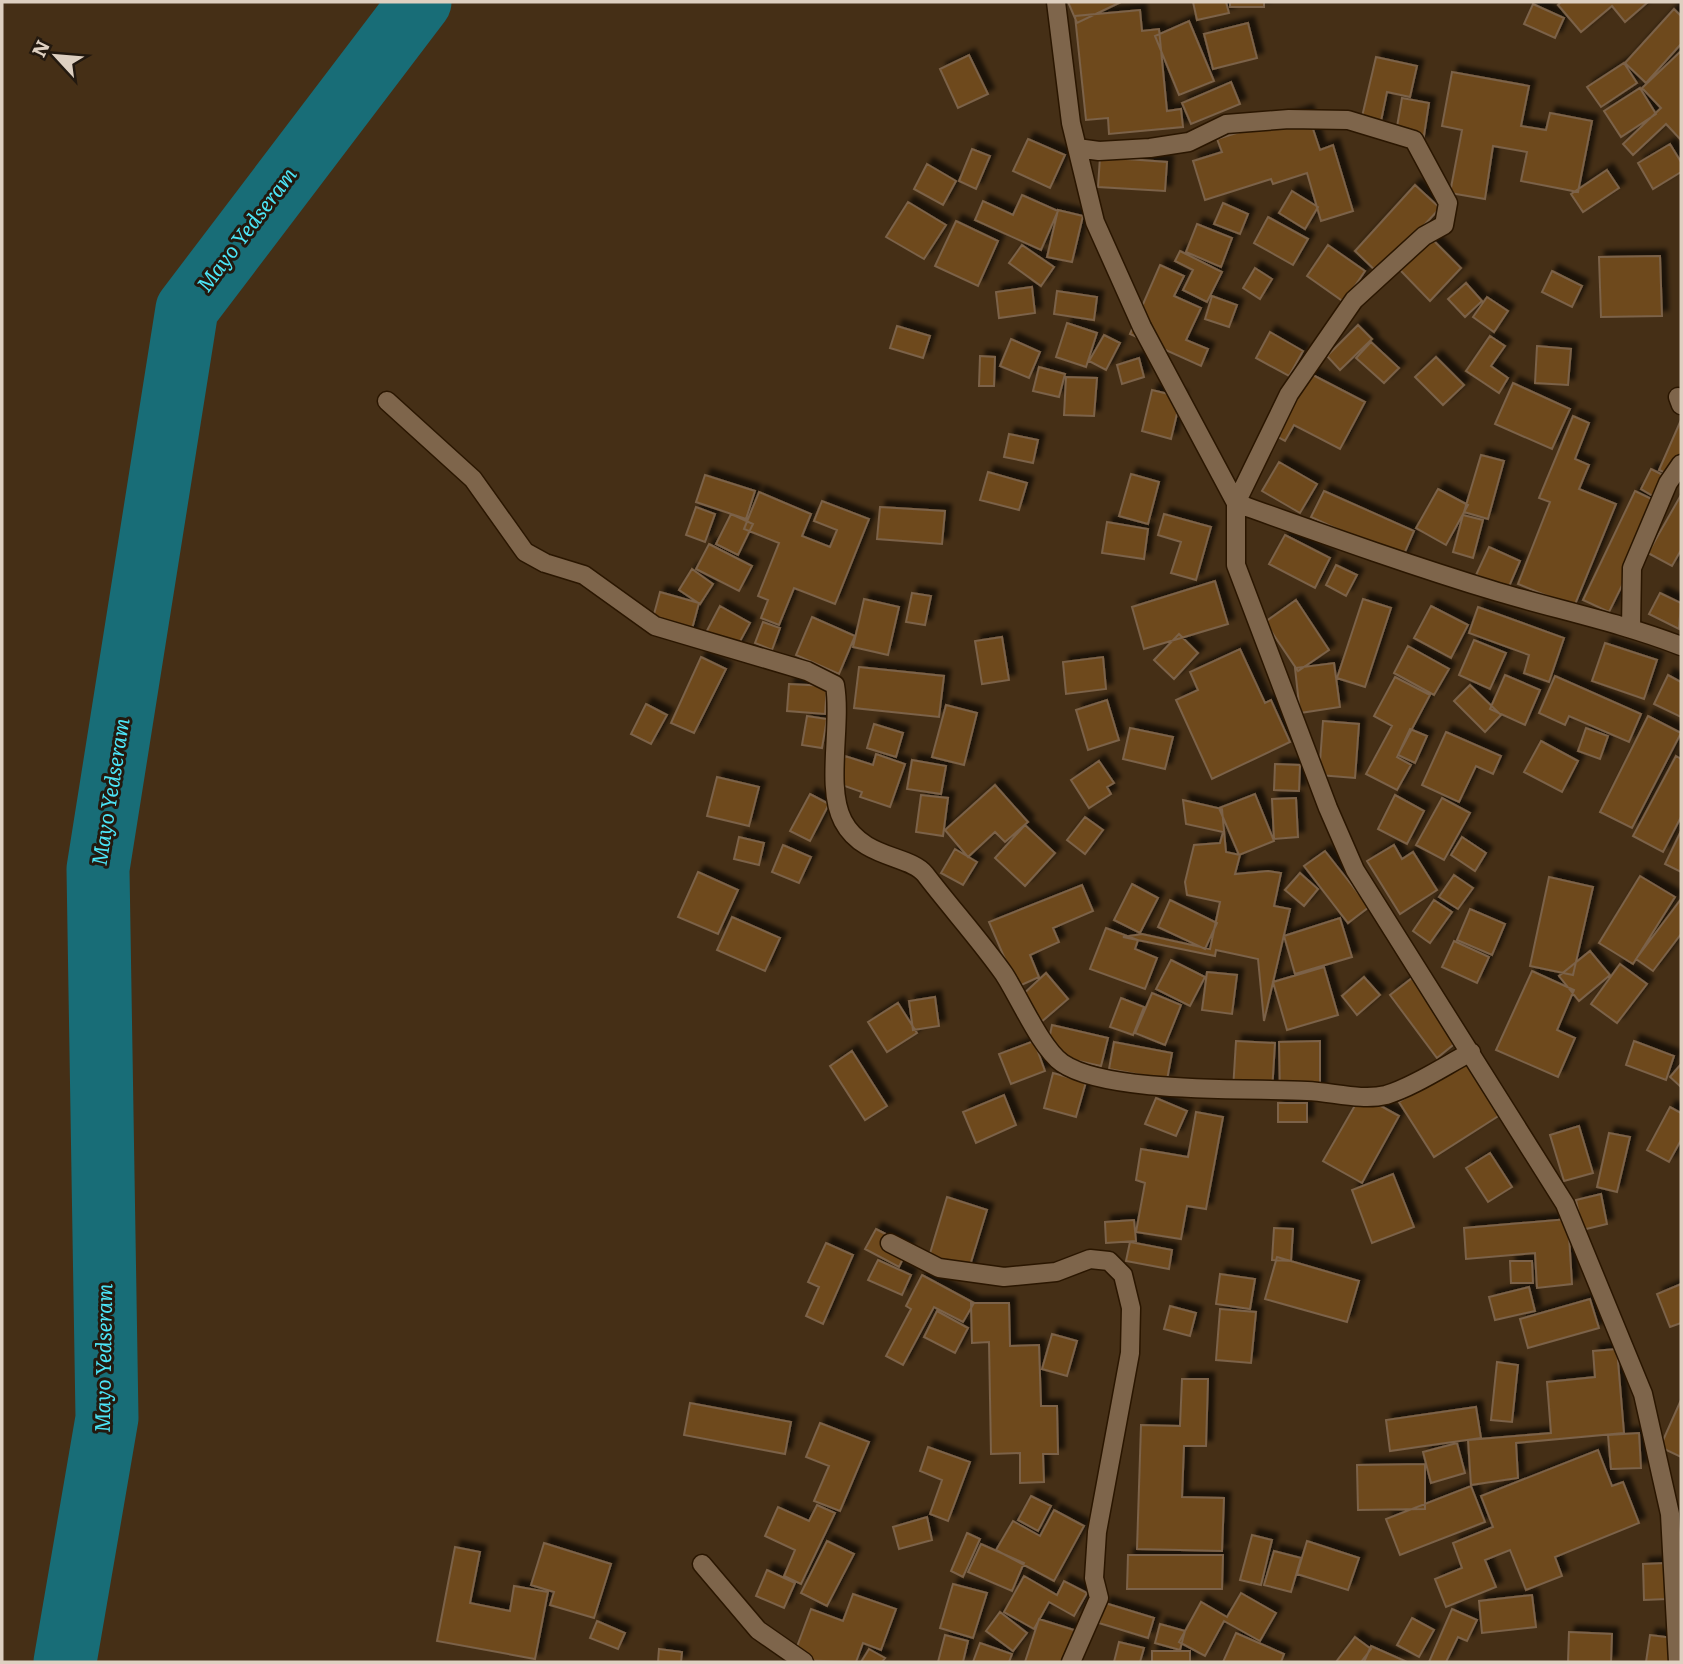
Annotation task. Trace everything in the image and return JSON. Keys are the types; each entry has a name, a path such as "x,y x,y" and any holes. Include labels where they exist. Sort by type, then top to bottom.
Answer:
{"street":[{"path":"1056,2 1077,148 1095,222 1142,327 1236,503 1402,563 1568,613 1631,628 1681,646"},
{"path":"1077,148 1099,151 1189,142 1226,124 1289,119 1348,120 1414,140 1448,203 1444,225 1424,236 1354,300 1289,394 1236,503 1236,565 1328,808 1355,870 1565,1204 1643,1395 1676,1512 1678,1662"},
{"path":"387,401 472,479 525,552 555,567 584,575 655,626 807,671 835,685 839,705 834,779 842,821 862,843 881,855 923,870 1003,974 1041,1036 1061,1062 1102,1078 1196,1088 1304,1091 1362,1097 1386,1095 1471,1052"},
{"path":"1631,628 1632,568 1668,483 1681,464"},
{"path":"890,1243 939,1268 1004,1277 1056,1272 1090,1259 1109,1261 1123,1275 1131,1308 1130,1353 1097,1532 1094,1578 1099,1598 1070,1662"},
{"path":"702,1564 758,1630 804,1662"}],"building":[{"path":"1068,2 1121,2 1077,23"},
{"path":"1193,2 1226,2 1229,13 1197,20"},
{"path":"1230,2 1264,2 1264,7 1230,7"},
{"path":"1561,2 1648,2 1625,22 1612,6 1581,32 1558,5"},
{"path":"1533,4 1564,18 1555,38 1524,24"},
{"path":"1674,9 1681,16 1681,44 1646,83 1625,63"},
{"path":"1140,10 1142,31 1159,29 1167,111 1181,109 1183,127 1109,134 1108,118 1086,120 1075,16"},
{"path":"1189,21 1214,81 1179,95 1155,36"},
{"path":"1248,23 1257,58 1213,69 1204,34"},
{"path":"1681,51 1681,140 1666,124 1633,155 1623,144 1661,108 1642,88"},
{"path":"969,55 988,94 958,108 940,69"},
{"path":"1376,57 1417,66 1410,97 1387,92 1380,126 1361,121"},
{"path":"1624,63 1637,83 1601,107 1587,87"},
{"path":"1452,72 1529,86 1521,126 1546,130 1550,113 1592,121 1578,192 1521,181 1527,152 1493,146 1485,199 1450,193 1462,130 1442,126"},
{"path":"1231,82 1240,104 1191,124 1182,103"},
{"path":"1640,88 1656,114 1621,137 1604,111"},
{"path":"1402,98 1429,103 1423,142 1395,138"},
{"path":"1307,111 1320,150 1333,145 1353,211 1321,221 1307,173 1273,184 1271,179 1205,200 1193,161 1222,152 1217,139"},
{"path":"1028,139 1065,155 1050,188 1013,171"},
{"path":"1670,144 1681,162 1681,172 1653,189 1638,163"},
{"path":"972,149 990,156 976,189 959,181"},
{"path":"1100,157 1167,162 1165,191 1098,187"},
{"path":"927,164 956,181 943,205 914,189"},
{"path":"1607,170 1619,188 1583,212 1571,194"},
{"path":"1415,185 1440,208 1379,274 1355,251"},
{"path":"1292,191 1318,207 1305,229 1279,213"},
{"path":"1022,195 1058,211 1041,250 975,220 983,201 1013,215"},
{"path":"908,202 946,225 924,259 886,237"},
{"path":"1223,203 1248,214 1240,234 1214,224"},
{"path":"1058,210 1083,216 1072,262 1047,257"},
{"path":"1268,217 1308,239 1293,265 1254,243"},
{"path":"956,221 998,241 978,286 935,266"},
{"path":"1197,224 1232,238 1221,267 1186,252"},
{"path":"1431,238 1461,268 1430,301 1400,270"},
{"path":"1022,245 1054,267 1041,286 1009,263"},
{"path":"1328,245 1365,271 1344,302 1307,276"},
{"path":"1180,251 1222,272 1207,302 1183,290 1193,270 1175,261"},
{"path":"1660,256 1662,316 1601,317 1599,257"},
{"path":"1160,265 1184,276 1174,296 1201,308 1186,340 1208,349 1201,366 1130,334"},
{"path":"1255,268 1272,279 1260,299 1243,288"},
{"path":"1552,271 1582,286 1572,307 1542,292"},
{"path":"1466,283 1482,301 1465,317 1448,299"},
{"path":"1032,287 1035,313 999,318 996,292"},
{"path":"1057,291 1097,297 1094,320 1054,314"},
{"path":"1212,296 1237,305 1229,327 1205,319"},
{"path":"1487,297 1508,311 1494,332 1473,317"},
{"path":"1067,323 1097,333 1086,367 1056,357"},
{"path":"1358,325 1372,339 1340,370 1327,356"},
{"path":"897,326 930,336 923,358 890,348"},
{"path":"1270,332 1303,351 1289,376 1256,358"},
{"path":"1104,335 1120,343 1106,370 1089,361"},
{"path":"1490,336 1505,346 1491,366 1508,378 1499,393 1466,371"},
{"path":"1011,339 1040,352 1029,378 1000,366"},
{"path":"1371,342 1399,368 1384,383 1356,358"},
{"path":"1537,346 1571,349 1568,385 1535,383"},
{"path":"980,356 995,357 994,386 979,386"},
{"path":"1436,357 1464,385 1443,405 1415,377"},
{"path":"1139,358 1144,377 1122,384 1117,365"},
{"path":"1039,367 1065,374 1059,397 1033,391"},
{"path":"1309,373 1365,402 1340,449 1294,425 1285,441 1265,430"},
{"path":"1066,377 1097,378 1094,416 1064,415"},
{"path":"1513,383 1570,409 1552,449 1495,424"},
{"path":"1152,390 1181,397 1171,439 1142,431"},
{"path":"1573,416 1589,423 1575,459 1589,465 1579,489 1616,504 1574,607 1518,584 1550,502 1539,498"},
{"path":"1681,420 1681,480 1659,470"},
{"path":"1009,434 1038,440 1033,463 1004,457"},
{"path":"1481,455 1504,461 1488,519 1464,512"},
{"path":"1279,462 1317,484 1300,513 1262,491"},
{"path":"1651,469 1671,479 1660,500 1641,489"},
{"path":"988,472 1027,483 1019,510 980,500"},
{"path":"1131,474 1159,482 1148,524 1119,516"},
{"path":"705,475 755,491 746,519 696,502"},
{"path":"1438,489 1468,505 1446,545 1416,528"},
{"path":"1324,491 1414,531 1402,559 1311,517"},
{"path":"1635,491 1662,504 1609,612 1583,600"},
{"path":"759,492 811,514 802,536 830,547 837,530 814,521 822,501 869,519 835,604 794,588 779,625 761,618 768,600 758,596 779,543 744,529"},
{"path":"1681,495 1681,550 1672,566 1648,553"},
{"path":"696,507 715,514 705,542 686,535"},
{"path":"880,507 945,511 942,544 877,539"},
{"path":"731,514 753,524 738,555 716,544"},
{"path":"1164,514 1211,527 1196,580 1171,573 1181,542 1158,535"},
{"path":"1463,515 1483,520 1473,558 1453,552"},
{"path":"1107,522 1148,529 1144,559 1102,553"},
{"path":"1285,535 1330,558 1315,588 1269,564"},
{"path":"709,544 752,566 739,591 696,569"},
{"path":"1489,547 1520,561 1508,589 1476,575"},
{"path":"1336,565 1357,575 1346,596 1326,585"},
{"path":"692,569 713,584 700,604 679,590"},
{"path":"1215,581 1228,624 1144,649 1132,607"},
{"path":"660,592 699,603 689,640 650,629"},
{"path":"912,593 931,596 925,625 906,622"},
{"path":"1660,593 1681,603 1679,629 1649,614"},
{"path":"864,599 899,607 888,655 853,647"},
{"path":"1363,599 1391,608 1365,687 1337,678"},
{"path":"1296,600 1329,650 1298,671 1265,622"},
{"path":"720,606 750,623 731,658 701,642"},
{"path":"1431,606 1468,625 1451,658 1414,638"},
{"path":"1478,607 1564,638 1549,682 1524,673 1529,655 1469,633"},
{"path":"812,617 855,636 839,674 796,655"},
{"path":"763,622 780,628 772,650 755,643"},
{"path":"1179,634 1198,653 1174,679 1154,660"},
{"path":"1002,637 1009,680 982,684 975,641"},
{"path":"1474,640 1506,653 1490,689 1459,675"},
{"path":"1605,643 1657,660 1644,699 1592,681"},
{"path":"1408,646 1449,669 1434,695 1394,673"},
{"path":"1240,649 1265,703 1271,700 1290,742 1212,779 1176,700 1198,690 1190,672"},
{"path":"701,657 726,669 694,733 671,723"},
{"path":"1103,657 1106,689 1066,694 1063,662"},
{"path":"1334,663 1340,707 1300,713 1295,668"},
{"path":"859,667 944,676 939,717 854,708"},
{"path":"1505,675 1540,690 1525,725 1490,709"},
{"path":"1668,675 1681,682 1681,717 1654,704"},
{"path":"1555,676 1641,714 1629,742 1569,716 1565,725 1539,713"},
{"path":"1395,677 1430,695 1397,757 1411,765 1397,790 1366,774 1392,726 1374,716"},
{"path":"789,684 827,686 825,714 787,711"},
{"path":"1470,685 1501,715 1485,732 1454,701"},
{"path":"1107,700 1119,740 1088,750 1076,710"},
{"path":"646,704 667,715 651,744 631,734"},
{"path":"946,705 977,713 964,765 932,757"},
{"path":"807,716 827,719 822,748 802,745"},
{"path":"1648,716 1681,733 1632,828 1600,812"},
{"path":"1323,721 1359,724 1355,778 1319,775"},
{"path":"874,724 903,733 896,757 867,748"},
{"path":"1130,728 1173,737 1165,769 1123,759"},
{"path":"1586,728 1608,736 1600,759 1578,751"},
{"path":"1410,729 1427,736 1415,763 1398,755"},
{"path":"1446,732 1501,756 1493,774 1476,766 1459,802 1422,785"},
{"path":"1541,741 1578,761 1562,792 1524,772"},
{"path":"876,754 905,764 890,807 860,797 862,792 836,783 845,756 873,765"},
{"path":"1676,756 1681,759 1681,817 1663,852 1633,836"},
{"path":"912,760 946,766 941,794 907,789"},
{"path":"1099,761 1114,783 1107,787 1111,794 1089,808 1071,780"},
{"path":"1275,764 1300,765 1299,791 1274,790"},
{"path":"717,777 759,787 749,826 707,816"},
{"path":"995,785 1028,822 1005,842 995,832 968,857 945,830"},
{"path":"810,794 829,804 810,841 790,831"},
{"path":"1255,794 1274,841 1239,855 1219,808"},
{"path":"921,795 948,798 943,836 916,832"},
{"path":"1395,795 1424,811 1407,844 1378,829"},
{"path":"1296,798 1298,837 1274,839 1272,799"},
{"path":"1442,798 1470,813 1444,860 1416,845"},
{"path":"1183,800 1222,809 1226,852 1240,855 1235,874 1268,871 1281,873 1274,906 1290,909 1264,1021 1258,959 1216,950 1215,956 1123,937 1142,934 1210,949 1220,902 1187,895 1185,882 1194,845 1220,843 1223,832 1186,824"},
{"path":"1085,817 1103,830 1085,854 1067,840"},
{"path":"1025,825 1055,853 1025,886 995,858"},
{"path":"1681,831 1681,872 1665,864"},
{"path":"739,837 764,843 759,865 734,859"},
{"path":"1462,837 1486,853 1475,871 1451,855"},
{"path":"783,845 811,857 799,883 772,872"},
{"path":"1394,845 1402,859 1413,852 1437,890 1400,914 1367,861"},
{"path":"955,849 977,862 963,885 941,873"},
{"path":"1325,851 1369,907 1348,923 1304,866"},
{"path":"698,872 738,890 718,934 678,917"},
{"path":"1300,873 1318,889 1304,906 1285,890"},
{"path":"1454,875 1473,888 1458,909 1439,897"},
{"path":"1640,876 1675,897 1633,964 1599,943"},
{"path":"1549,877 1593,887 1573,975 1530,966"},
{"path":"1132,884 1158,898 1140,933 1114,920"},
{"path":"1082,885 1093,911 1053,928 1059,942 1030,955 1039,977 1017,987 989,922"},
{"path":"1681,899 1681,934 1653,971 1636,959"},
{"path":"1170,900 1217,923 1205,949 1158,927"},
{"path":"1434,900 1452,912 1430,943 1413,931"},
{"path":"1470,909 1505,924 1492,955 1457,940"},
{"path":"732,917 780,938 765,971 717,950"},
{"path":"1340,918 1352,957 1295,974 1284,936"},
{"path":"1106,928 1138,940 1135,949 1157,958 1145,989 1090,969"},
{"path":"1454,941 1489,957 1477,983 1442,967"},
{"path":"1590,951 1610,975 1579,1001 1559,976"},
{"path":"1171,960 1205,977 1190,1006 1156,989"},
{"path":"1620,964 1647,984 1617,1023 1591,1004"},
{"path":"1324,967 1338,1015 1287,1030 1273,982"},
{"path":"1532,971 1574,990 1557,1030 1575,1038 1558,1077 1496,1050"},
{"path":"1207,972 1237,975 1232,1014 1202,1010"},
{"path":"1046,973 1068,999 1040,1023 1019,998"},
{"path":"1364,977 1380,995 1357,1015 1342,996"},
{"path":"1412,978 1458,1041 1437,1058 1390,995"},
{"path":"1152,993 1181,1005 1165,1045 1135,1033"},
{"path":"935,997 939,1026 913,1030 909,1001"},
{"path":"1121,998 1144,1007 1133,1035 1110,1027"},
{"path":"898,1003 917,1033 887,1052 868,1022"},
{"path":"1052,1025 1108,1038 1101,1066 1046,1054"},
{"path":"1034,1041 1045,1071 1011,1084 999,1054"},
{"path":"1236,1041 1275,1043 1272,1092 1233,1090"},
{"path":"1320,1041 1320,1092 1280,1093 1279,1042"},
{"path":"1634,1041 1674,1056 1666,1080 1626,1065"},
{"path":"1114,1042 1172,1053 1167,1080 1109,1069"},
{"path":"852,1051 887,1106 865,1120 830,1066"},
{"path":"1465,1060 1500,1115 1434,1157 1399,1102"},
{"path":"1681,1064 1681,1087 1670,1077"},
{"path":"1053,1073 1086,1082 1076,1117 1044,1108"},
{"path":"1004,1095 1016,1125 976,1143 963,1112"},
{"path":"1361,1095 1399,1116 1362,1183 1323,1161"},
{"path":"1156,1098 1187,1111 1176,1136 1145,1124"},
{"path":"1278,1103 1307,1103 1307,1122 1278,1122"},
{"path":"1670,1107 1681,1113 1681,1140 1669,1162 1647,1150"},
{"path":"1196,1112 1223,1117 1206,1209 1187,1206 1181,1239 1136,1232 1145,1183 1136,1180 1141,1149 1188,1157"},
{"path":"1579,1126 1593,1173 1564,1181 1550,1135"},
{"path":"1609,1133 1630,1137 1617,1192 1597,1187"},
{"path":"1490,1153 1512,1187 1488,1202 1466,1168"},
{"path":"1393,1174 1414,1227 1372,1243 1352,1190"},
{"path":"1601,1194 1607,1224 1582,1230 1576,1200"},
{"path":"947,1197 987,1210 968,1272 928,1260"},
{"path":"1568,1219 1572,1284 1537,1288 1535,1253 1466,1259 1464,1228"},
{"path":"1134,1220 1136,1241 1106,1243 1105,1222"},
{"path":"1274,1228 1293,1229 1291,1261 1272,1260"},
{"path":"876,1229 909,1246 899,1267 865,1249"},
{"path":"1130,1242 1172,1250 1169,1269 1126,1261"},
{"path":"826,1243 853,1255 823,1324 806,1316 819,1287 808,1282"},
{"path":"1277,1257 1359,1281 1347,1322 1265,1299"},
{"path":"878,1260 911,1275 902,1295 868,1280"},
{"path":"1510,1261 1532,1261 1533,1283 1511,1283"},
{"path":"1220,1274 1255,1279 1250,1309 1216,1304"},
{"path":"922,1275 974,1303 963,1322 934,1307 903,1365 886,1356 911,1309 906,1306"},
{"path":"1681,1284 1681,1323 1670,1327 1657,1294"},
{"path":"1529,1287 1535,1311 1495,1320 1489,1297"},
{"path":"1590,1299 1599,1328 1528,1348 1520,1319"},
{"path":"971,1303 1009,1303 1010,1346 1039,1345 1041,1406 1057,1406 1058,1454 1043,1454 1044,1482 1020,1483 1020,1453 991,1454 989,1342 972,1343"},
{"path":"1170,1306 1196,1313 1190,1336 1164,1329"},
{"path":"1220,1309 1256,1312 1251,1363 1216,1360"},
{"path":"937,1311 968,1328 955,1353 924,1337"},
{"path":"1052,1334 1077,1341 1067,1376 1042,1369"},
{"path":"1617,1349 1624,1433 1516,1443 1518,1478 1471,1485 1468,1440 1551,1433 1547,1382 1595,1377 1593,1351"},
{"path":"1497,1362 1518,1365 1512,1422 1491,1420"},
{"path":"1182,1379 1208,1379 1206,1446 1184,1446 1182,1497 1224,1498 1222,1551 1137,1549 1141,1425 1180,1426"},
{"path":"1681,1400 1681,1457 1660,1447"},
{"path":"690,1403 791,1422 785,1454 684,1435"},
{"path":"1476,1407 1481,1438 1390,1451 1386,1420"},
{"path":"820,1423 869,1442 840,1511 814,1501 829,1466 806,1457"},
{"path":"1639,1433 1641,1468 1611,1469 1608,1435"},
{"path":"1457,1443 1465,1473 1431,1483 1423,1452"},
{"path":"928,1447 970,1462 948,1521 930,1514 942,1480 920,1471"},
{"path":"1598,1450 1612,1486 1623,1482 1639,1523 1555,1557 1562,1576 1526,1590 1510,1550 1485,1560 1496,1587 1446,1607 1435,1579 1462,1568 1453,1543 1493,1527 1481,1496"},
{"path":"1425,1464 1425,1509 1358,1510 1357,1465"},
{"path":"1471,1486 1485,1522 1400,1555 1386,1519"},
{"path":"1031,1496 1051,1506 1038,1531 1018,1520"},
{"path":"817,1505 835,1513 801,1584 784,1576 795,1550 765,1536 778,1507 809,1521"},
{"path":"1054,1510 1084,1526 1054,1581 996,1550 1013,1521 1040,1536"},
{"path":"927,1517 932,1540 899,1549 893,1527"},
{"path":"967,1533 980,1539 963,1577 951,1571"},
{"path":"1252,1535 1272,1540 1261,1585 1240,1580"},
{"path":"827,1541 854,1554 827,1606 801,1593"},
{"path":"1307,1541 1359,1558 1348,1590 1297,1574"},
{"path":"544,1543 611,1564 594,1618 550,1605 554,1592 531,1585"},
{"path":"981,1544 1024,1563 1012,1591 968,1572"},
{"path":"455,1547 480,1552 470,1603 510,1611 514,1586 548,1592 535,1659 437,1641"},
{"path":"1274,1551 1301,1558 1291,1592 1264,1585"},
{"path":"1128,1555 1223,1555 1222,1589 1127,1589"},
{"path":"1666,1563 1667,1599 1644,1600 1643,1564"},
{"path":"767,1570 795,1583 784,1608 756,1596"},
{"path":"1024,1576 1057,1595 1064,1581 1087,1593 1074,1616 1049,1602 1034,1629 1004,1612"},
{"path":"953,1584 987,1593 973,1638 940,1628"},
{"path":"1241,1593 1276,1613 1260,1641 1224,1621 1205,1656 1179,1642 1201,1602 1227,1617"},
{"path":"853,1594 896,1609 881,1650 863,1643 856,1662 792,1660 811,1609 843,1621"},
{"path":"1532,1595 1536,1627 1482,1633 1479,1601"},
{"path":"1105,1603 1154,1618 1148,1638 1099,1623"},
{"path":"1452,1609 1477,1620 1467,1641 1458,1637 1446,1662 1429,1662"},
{"path":"1000,1612 1027,1633 1013,1651 986,1631"},
{"path":"1412,1618 1434,1630 1419,1657 1397,1645"},
{"path":"1039,1619 1077,1631 1067,1662 1025,1662"},
{"path":"597,1621 625,1633 618,1649 590,1638"},
{"path":"1160,1624 1185,1631 1180,1650 1155,1643"},
{"path":"1569,1632 1612,1634 1611,1662 1568,1662"},
{"path":"1236,1633 1284,1654 1281,1662 1223,1662"},
{"path":"945,1635 968,1641 963,1662 938,1662"},
{"path":"1650,1635 1674,1638 1671,1662 1646,1662"},
{"path":"1355,1637 1371,1649 1361,1662 1336,1662"},
{"path":"1119,1642 1144,1648 1140,1662 1114,1662"},
{"path":"980,1643 1012,1654 1009,1662 973,1662"},
{"path":"1371,1646 1407,1662 1364,1662"},
{"path":"659,1649 682,1652 681,1662 658,1662"},
{"path":"869,1649 885,1658 882,1662 861,1662"},
{"path":"1152,1651 1190,1651 1190,1662 1152,1662"}],"waterway":[{"name":"Mayo Yedseram","path":"65,1662 107,1418 98,869 187,309 420,2"}]}
